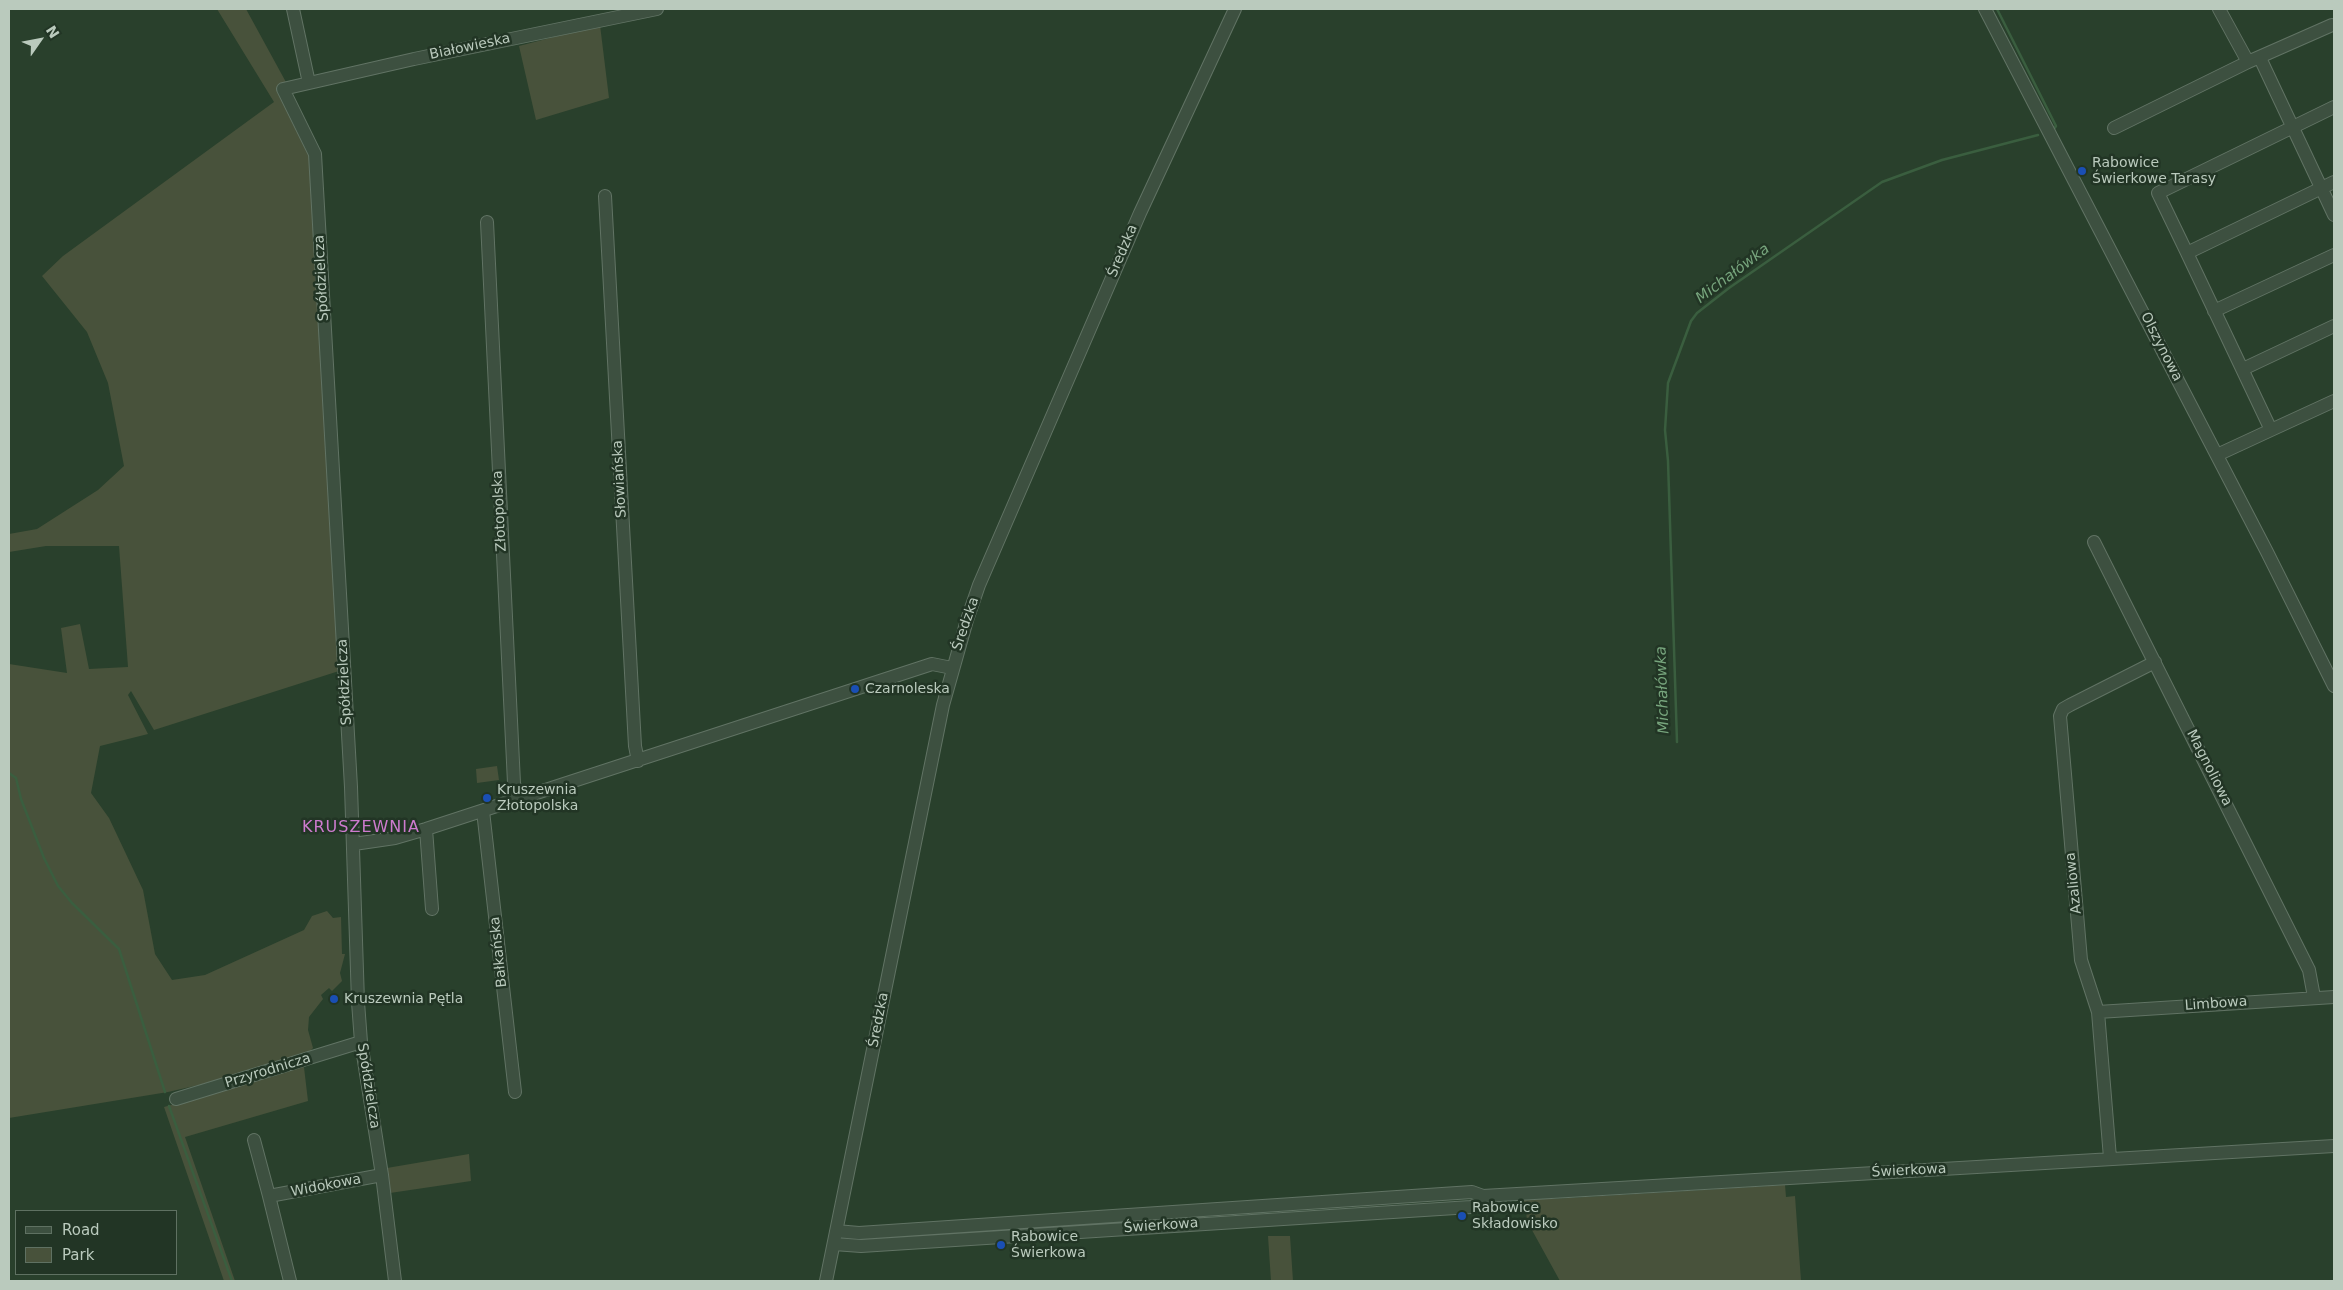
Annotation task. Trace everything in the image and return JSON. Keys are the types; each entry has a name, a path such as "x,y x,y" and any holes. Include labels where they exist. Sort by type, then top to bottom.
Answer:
{"street":[{"path":"293,9 309,83"},
{"name":"Białowieska","path":"283,89 414,59 657,9"},
{"name":"Średzka","path":"826,1281 952,668 970,611 1140,213 1234,9"},
{"name":"Olszynowa","path":"1985,9 2217,455 2334,686"},
{"path":"2219,9 2254,60 2292,128 2334,215"},
{"path":"2114,128 2254,60 2332,25"},
{"name":"Spółdzielcza","path":"283,89 316,154 354,844 357,983 361,1042 382,1175 395,1281"},
{"path":"2272,430 2158,193 2334,107"},
{"path":"2187,253 2334,182"},
{"name":"Słowiańska","path":"605,196 635,746 638,761"},
{"name":"Złotopolska","path":"487,222 513,759 517,800"},
{"path":"2214,311 2334,255"},
{"path":"2243,369 2334,326"},
{"path":"2217,455 2334,401"},
{"name":"Magnoliowa","path":"2094,542 2309,970 2314,997"},
{"name":"Azaliowa","path":"2110,1158 2098,1012 2082,960 2060,716 2063,710 2070,705 2155,662"},
{"path":"354,844 395,838 426,829 932,664 952,668"},
{"name":"Bałkańska","path":"483,811 515,1092"},
{"path":"426,829 432,908"},
{"name":"Limbowa","path":"2098,1012 2334,997"},
{"name":"Przyrodnicza","path":"176,1099 361,1042"},
{"path":"254,1140 290,1281"},
{"name":"Świerkowa","path":"836,1231 877,1232 1472,1192 1483,1196 2334,1146"},
{"name":"Widokowa","path":"269,1196 382,1175"},
{"name":"Świerkowa","path":"834,1244 861,1246 1472,1207 1478,1205 1483,1196"}],"green space":[{"path":"217,9 246,9 287,84 278,86 310,150 339,671 154,730 131,691 128,695 148,734 100,746 91,793 109,818 143,890 155,954 172,980 205,975 304,930 312,916 327,911 333,918 341,917 342,954 345,954 340,973 342,981 332,991 329,988 321,995 323,999 309,1017 308,1030 313,1048 303,1059 308,1101 185,1137 235,1281 224,1281 164,1107 206,1095 278,1067 168,1092 9,1118 9,664 67,673 61,628 80,624 89,669 128,667 119,546 46,546 9,552 9,534 37,529 98,490 124,466 108,383 87,332 42,276 63,256 274,102"},
{"path":"600,25 609,98 536,120 519,46"},
{"path":"497,766 499,780 477,783 476,769"},
{"path":"469,1154 471,1181 390,1193 387,1168"},
{"path":"1785,1185 1786,1197 1795,1196 1801,1281 1560,1281 1527,1221 1526,1210 1518,1199 1552,1199"},
{"path":"1268,1236 1290,1236 1293,1281 1271,1281"}],"waterway":[{"name":"Michałówka","path":"1997,9 2056,126 2054,129"},
{"name":"Michałówka","path":"1677,742 1668,461 1665,430 1668,383 1691,321 1697,313 1729,288 1882,182 1942,160 2038,135"},
{"path":"9,773 16,778 21,799 44,858 58,886 72,903 119,949 165,1092"},
{"path":"169,1106 232,1281"}],"place":[{"name":"Rabowice Świerkowe Tarasy","path":"2082,171"},
{"name":"Czarnoleska","path":"855,689"},
{"name":"Kruszewnia Złotopolska","path":"487,798"},
{"name":"Kruszewnia Pętla","path":"334,999"},
{"name":"Rabowice Składowisko","path":"1462,1216"},
{"name":"Rabowice Świerkowa","path":"1001,1245"}],"district":[{"name":"KRUSZEWNIA","path":"361,828"}]}
